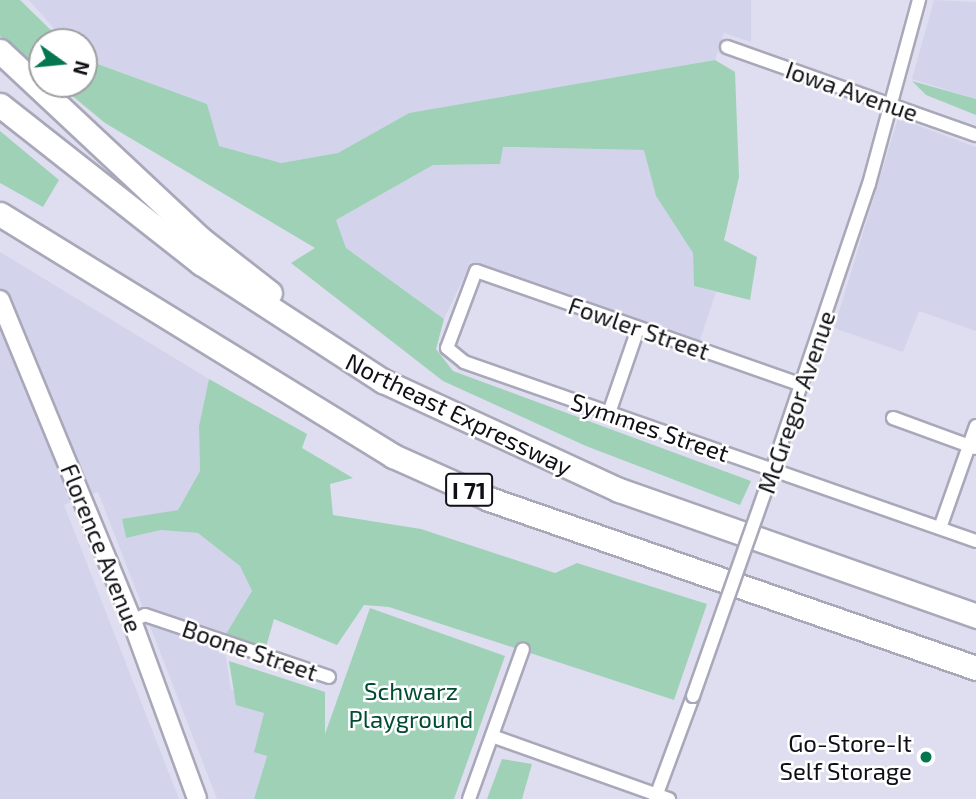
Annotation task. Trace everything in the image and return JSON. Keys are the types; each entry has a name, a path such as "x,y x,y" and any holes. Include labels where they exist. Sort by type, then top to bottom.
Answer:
{"highway":[{"path":"0,51 202,240 383,381"},
{"name":"Northeast Expressway","path":"0,105 201,263 383,381 619,490 976,616"},
{"name":"I 71","path":"3,216 393,456 489,499 976,668"}],"street":[{"name":"McGregor Avenue","path":"660,798 802,385 919,0"},
{"name":"Iowa Avenue","path":"727,47 976,135"},
{"name":"Fowler Street","path":"447,348 476,271 802,385"},
{"name":"Florence Avenue","path":"0,300 132,621 197,799"},
{"path":"610,412 638,329"},
{"name":"Symmes Street","path":"447,348 464,362 976,541"},
{"path":"893,418 973,447"},
{"path":"940,527 973,447 976,426"},
{"name":"Boone Street","path":"132,621 145,615 329,677"},
{"path":"469,799 523,649"},
{"path":"492,736 660,798"}],"shaded area":[{"path":"29,0 751,0 751,42 724,33 715,60 409,113 338,153 281,163 218,146 207,104 98,64 98,28 54,28"},
{"path":"934,0 976,2 976,99 912,79"},
{"path":"898,118 976,147 976,331 919,311 903,352 834,328"},
{"path":"502,147 645,150 656,196 693,253 694,286 716,292 700,340 471,262 444,319 346,248 336,220 433,165 500,164"},
{"path":"0,252 209,379 199,426 200,471 178,510 122,520 126,538 161,530 198,533 240,566 252,591 223,640 231,689 264,713 254,751 267,755 254,799 217,799 98,492 64,505 179,799 0,799"}],"green space":[{"path":"0,0 20,0 49,28 28,28 28,59 0,36"},
{"path":"715,60 735,72 739,177 724,240 757,257 750,300 694,286 693,253 656,196 644,150 503,147 500,164 433,165 336,220 346,248 444,319 436,349 453,371 751,481 740,505 586,446 443,381 291,263 315,248 105,123 75,98 98,98 98,64 207,104 219,146 281,163 338,153 409,113"},
{"path":"912,81 976,99 976,115 926,95"},
{"path":"0,131 59,180 43,207 0,183"},
{"path":"209,379 307,434 302,448 353,478 330,484 333,515 421,529 555,573 577,563 707,604 674,700 389,607 364,605 337,645 274,619 264,654 223,639 252,591 240,566 198,533 161,530 126,538 122,519 178,510 200,471 199,426"},
{"name":"Schwarz Playground","path":"370,608 505,656 454,799 254,799 267,756 254,752 264,713 236,705 229,661 325,692 325,734"},
{"path":"502,759 532,764 522,799 487,799"}],"place":[{"name":"Go-Store-It Self Storage","path":"926,757"}]}
